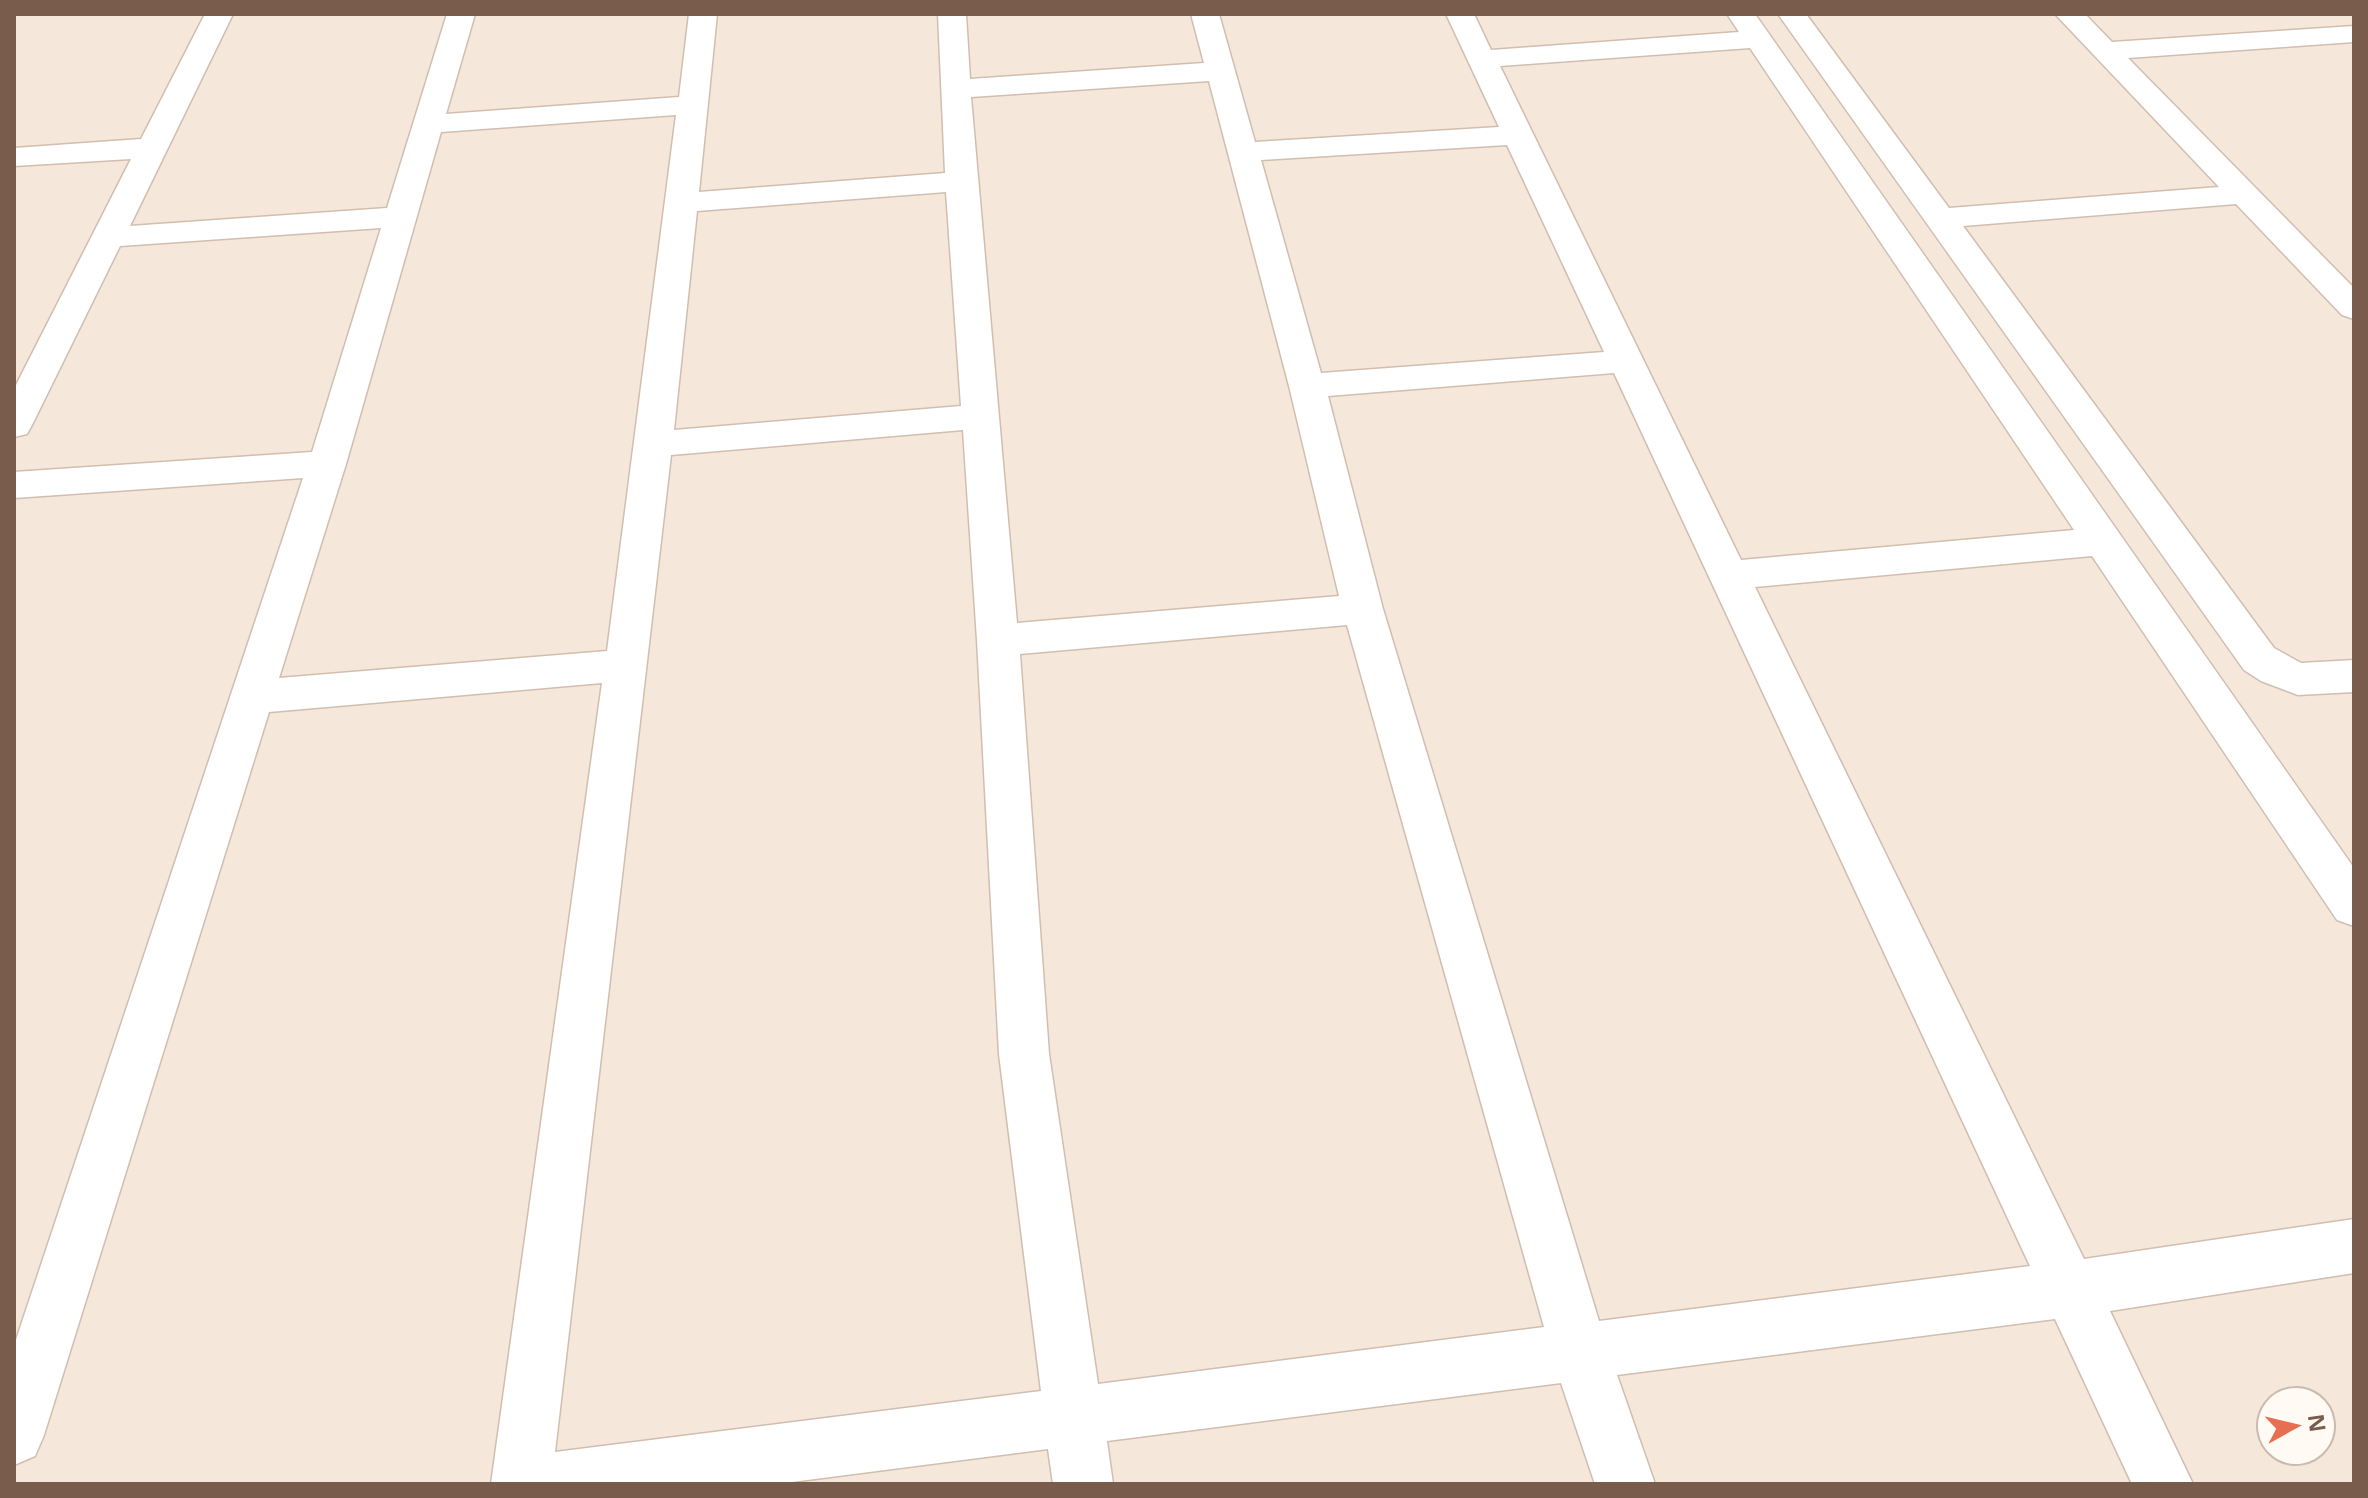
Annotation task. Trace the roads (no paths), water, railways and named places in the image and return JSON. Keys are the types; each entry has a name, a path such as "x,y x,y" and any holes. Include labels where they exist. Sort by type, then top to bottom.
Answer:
{"street":[{"path":"14,425 219,14"},
{"path":"14,1435 327,464 461,14"},
{"path":"521,1484 654,444 703,14"},
{"path":"952,14 961,181 998,640 1024,1054 1083,1484"},
{"path":"1205,14 1307,386 1363,609 1580,1352 1625,1484"},
{"path":"1460,14 1629,361 2163,1484"},
{"path":"1792,14 2259,659 2298,679 2354,676"},
{"path":"2069,14 2354,308"},
{"path":"2329,14 2354,34"},
{"path":"1482,59 1750,27 2354,906"},
{"path":"2104,51 2354,34"},
{"path":"957,89 1221,71"},
{"path":"429,124 693,105"},
{"path":"1243,152 1517,135"},
{"path":"14,157 151,148"},
{"path":"681,203 961,181"},
{"path":"1941,218 2246,194"},
{"path":"108,237 402,217"},
{"path":"1307,386 1629,361"},
{"path":"654,444 980,416"},
{"path":"14,485 327,464"},
{"path":"1731,575 2103,541"},
{"path":"998,640 1363,609"},
{"path":"251,697 624,665"},
{"path":"543,1484 605,1479 2070,1289 2354,1246"}]}
